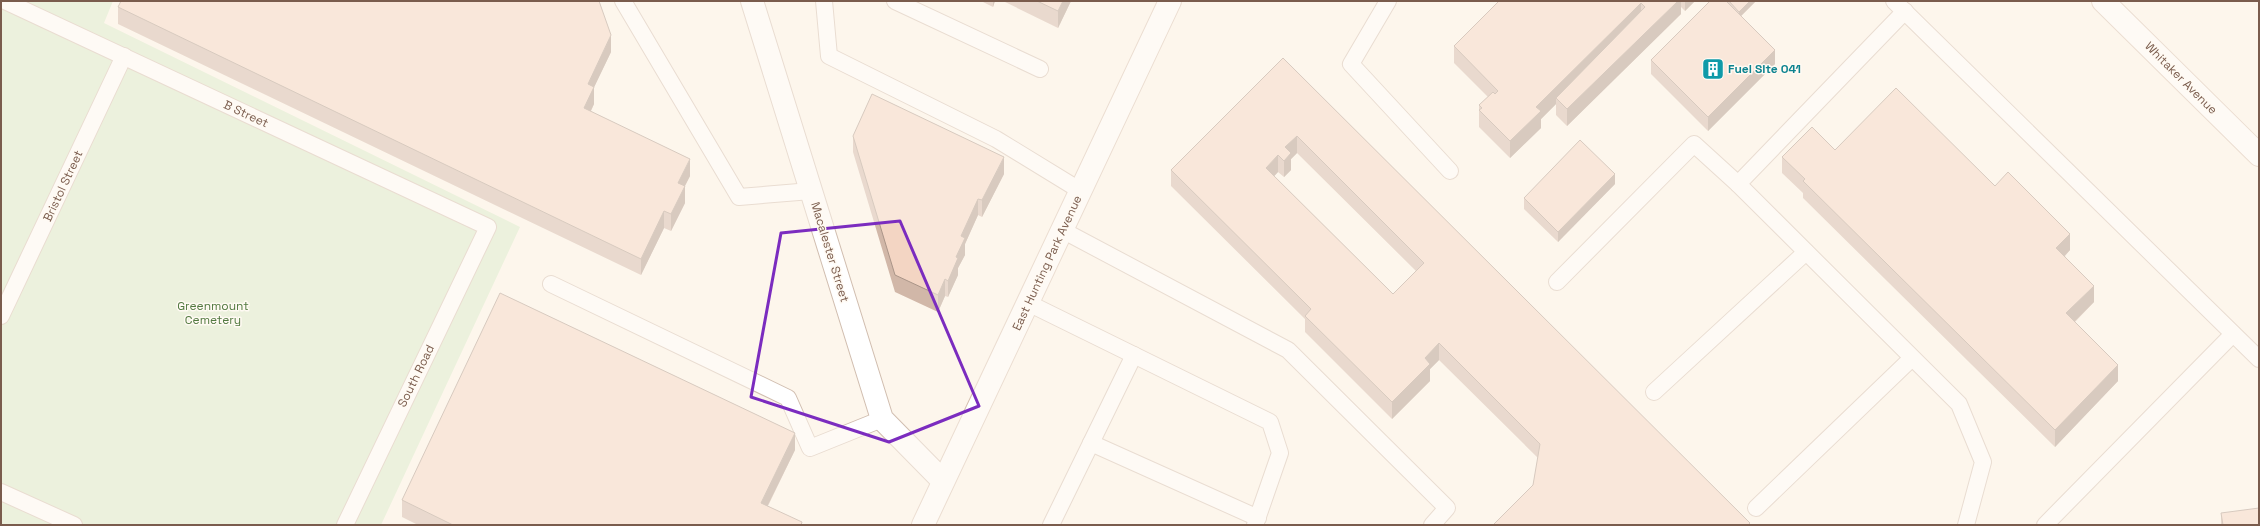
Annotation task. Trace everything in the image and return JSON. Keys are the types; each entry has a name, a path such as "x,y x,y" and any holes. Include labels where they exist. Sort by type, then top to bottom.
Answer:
{"main road":[{"name":"Macalester Street","path":"752,1 882,420 943,481"},
{"name":"East Hunting Park Avenue","path":"923,525 1170,1"},
{"name":"Whitaker Avenue","path":"2103,1 2259,155"}],"lane":[{"name":"B Street","path":"5,1 488,227"},
{"path":"623,1 739,197 811,191"},
{"path":"824,1 829,56 996,139 1081,191"},
{"path":"895,1 1040,69"},
{"path":"1388,1 1351,64 1450,171"},
{"path":"1738,184 1900,6 2259,359"},
{"name":"Bristol Street","path":"1,316 124,56"},
{"path":"1557,282 1694,144 1738,184 1959,404 1983,462 1966,525"},
{"name":"South Road","path":"345,525 488,227"},
{"path":"1062,230 1288,350 1447,508 1432,525"},
{"path":"1654,392 1806,252"},
{"path":"551,284 788,398 810,448 882,420"},
{"path":"1028,303 1270,422 1280,453 1256,521 1091,443"},
{"path":"2045,525 2233,334"},
{"path":"1051,525 1134,355"},
{"path":"1756,508 1912,358"},
{"path":"1,492 74,525"}],"highlighted area":[{"path":"900,221 979,406 889,442 751,397 781,233"}],"green space":[{"name":"Greenmount Cemetery","path":"1,1 113,1 104,23 520,227 381,525 1,525"}],"building":[{"path":"121,1 599,1 611,35 588,84 594,87 584,108 690,159 678,183 685,186 671,214 664,211 641,259 118,7"},
{"path":"1037,1 1063,1 1058,11"},
{"path":"1499,1 1678,1 1567,109 1556,98 1645,7 1641,3 1536,107 1541,111 1510,141 1479,110 1482,108 1479,105 1493,92 1495,94 1498,91 1454,46"},
{"name":"Fuel Site 041","path":"1710,1 1728,1 1727,2 1775,50 1708,117 1651,60"},
{"path":"1729,1 1750,1 1739,12"},
{"path":"1283,58 1750,523 1748,525 1493,525 1533,485 1540,444 1439,343 1425,358 1430,364 1392,402 1305,316 1311,309 1171,170","holes":["1297,136 1424,263 1393,294 1266,168 1278,155 1284,161 1291,153 1285,147"]},
{"path":"1896,88 1995,186 2008,172 2070,234 2056,248 2094,286 2066,313 2118,365 2055,430 1803,181 1805,179 1782,157 1812,127 1835,150"},
{"path":"872,94 1004,157 982,200 978,199 961,236 965,238 956,257 958,258 948,281 945,279 938,295 895,275 853,136"},
{"path":"1580,140 1615,174 1558,232 1524,198"},
{"path":"500,293 795,433 761,503 802,522 801,525 453,525 402,500"},
{"path":"2259,508 2259,525 2223,525 2221,513"}],"place":[{"name":"Fuel Site 041","path":"1713,69"}]}
